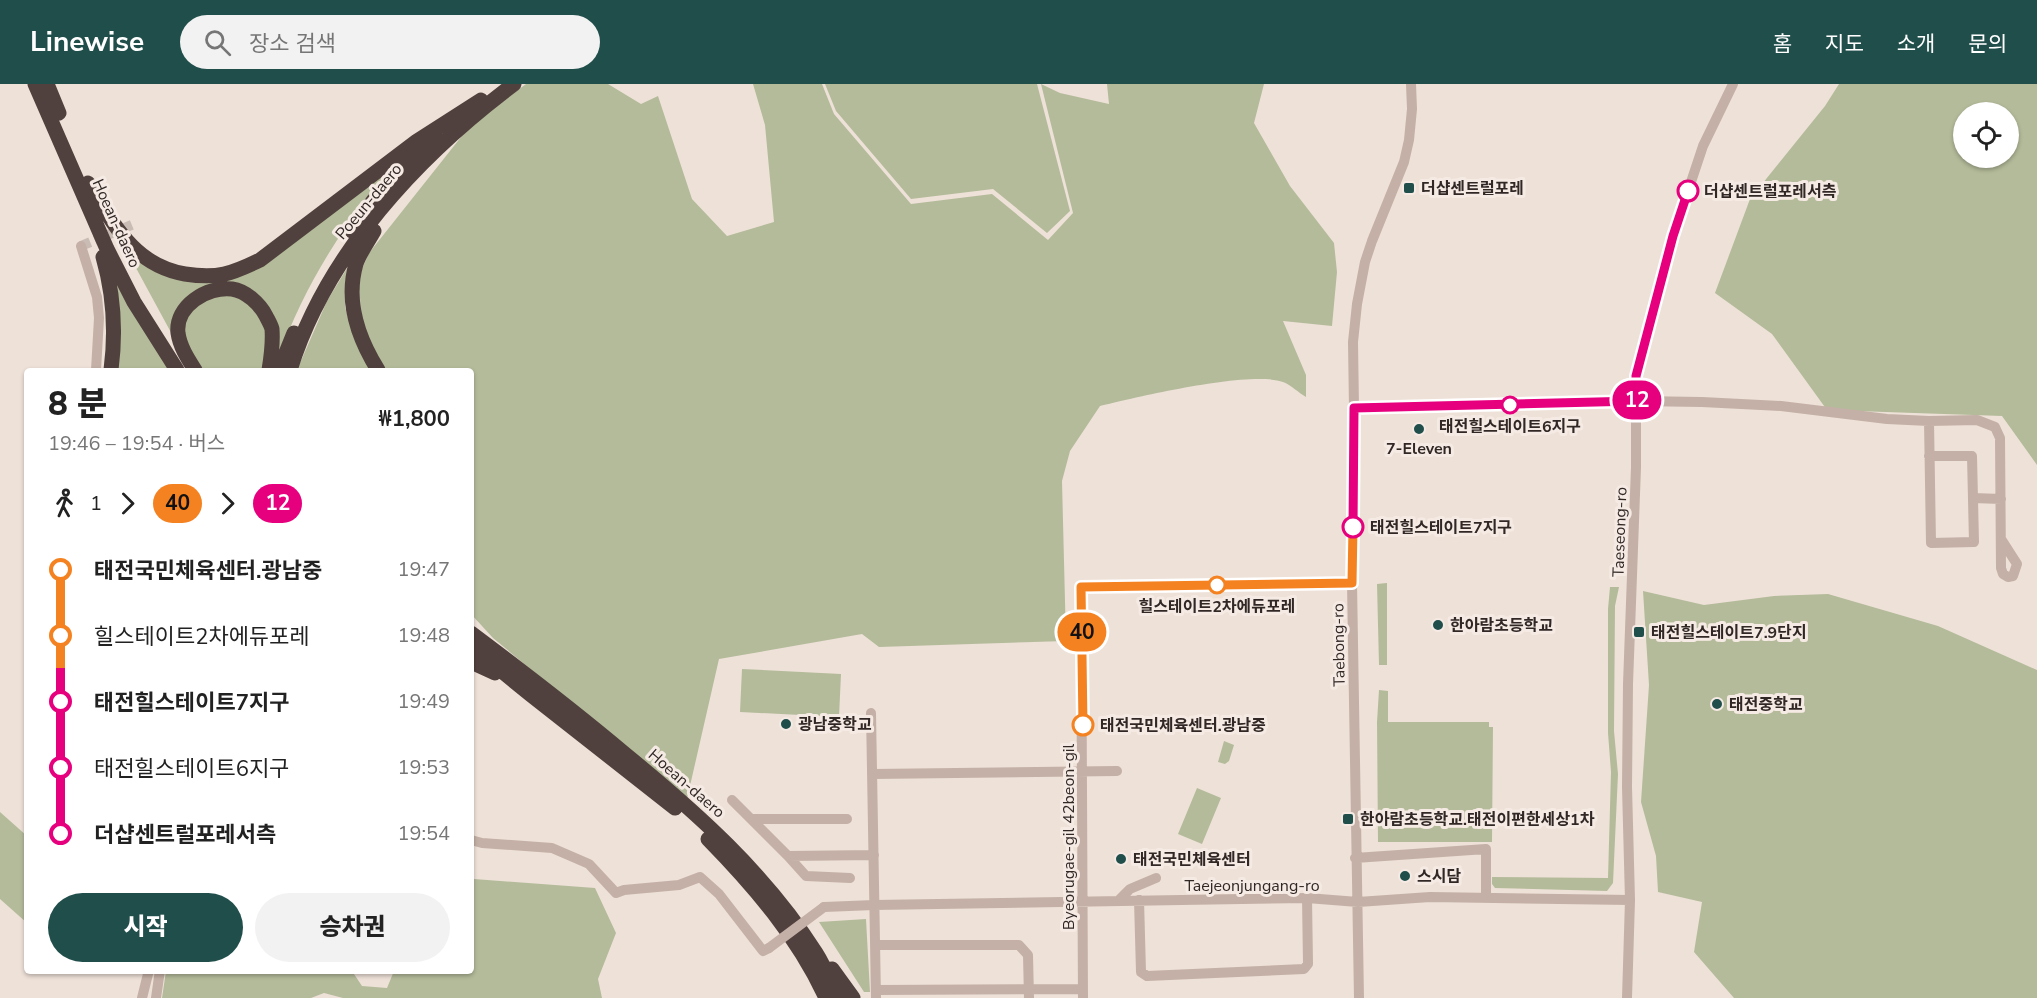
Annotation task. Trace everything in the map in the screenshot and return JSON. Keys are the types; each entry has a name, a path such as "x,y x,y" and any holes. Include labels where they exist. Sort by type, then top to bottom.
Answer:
{"highway":[{"name":"Hoean-daero","path":"35,84 135,290 185,368"},
{"name":"Hoean-daero","path":"47,84 106,249 129,292 176,368"},
{"name":"Poeun-daero","path":"280,368 319,280 373,201 429,142 500,84"},
{"name":"Poeun-daero","path":"291,368 311,317 329,283 353,246 402,187 446,140 514,84"},
{"path":"84,184 142,257 171,272 220,277 260,260 417,141 481,100"},
{"path":"84,184 108,276 114,317 111,368"},
{"path":"377,368 357,329 352,287 357,263 402,187"},
{"path":"194,368 185,354 178,332 181,316 195,299 214,290 232,289 250,296 263,309 272,328 269,368"},
{"path":"474,626 496,652"},
{"name":"Hoean-daero","path":"474,635 604,737 699,816 738,854 771,891 817,954 838,998"},
{"name":"Hoean-daero","path":"474,648 688,819 767,902 801,952 826,998"},
{"path":"474,664 521,687"},
{"path":"801,952 818,998"},
{"path":"817,954 834,971 853,998"}],"street":[{"name":"Taebong-ro","path":"1359,998 1352,583 1353,342 1360,282 1372,241 1404,162 1412,122 1411,84"},
{"name":"Taeseong-ro","path":"1628,998 1630,900 1627,787 1628,674 1636,376 1673,236 1703,146 1733,84"},
{"path":"81,246 97,297 99,318 96,368"},
{"path":"1354,408 1637,401 1702,402 1781,406 1857,417 1929,421 1977,420 1995,427 2000,438 2001,539"},
{"path":"1929,421 1929,456 1931,543 1974,542 1972,456 1929,456"},
{"path":"1973,498 2001,499"},
{"name":"Byeorugae-gil 42beon-gil","path":"1083,994 1081,587 1352,583"},
{"path":"871,713 876,994 1083,994"},
{"path":"873,774 1117,771"},
{"path":"732,800 806,876 850,878"},
{"path":"752,819 848,819"},
{"name":"Taejeonjungang-ro","path":"474,841 552,848 589,864 616,893 624,890 679,885 700,877 730,908 764,951 824,908 874,905 1307,898 1358,902 1430,897 1630,900"},
{"path":"1355,858 1486,849 1486,897"},
{"path":"788,856 874,855"},
{"path":"1119,900 1130,889 1156,878"},
{"path":"1139,900 1141,972 1147,976 1304,969 1308,964 1307,898"},
{"path":"875,945 1019,945 1028,955 1029,993"},
{"path":"142,998 147,974"},
{"path":"156,998 159,974"}],"green space":[{"path":"526,84 608,84 641,104 658,96 692,199 727,236 774,222 765,125 753,84 822,84 834,114 911,204 992,194 1048,240 1073,213 1041,84 1060,93 1109,104 1107,84 1264,84 1254,123 1290,186 1334,243 1337,272 1332,326 1283,321 1306,375 1306,397 1283,382 1246,379 1193,386 1100,406 1070,451 1062,481 1066,641 879,647 862,634 719,659 687,799 493,638 474,617 474,368 384,368 363,329 358,278 369,253 469,127"},
{"path":"825,84 1037,84 1070,211 1047,233 993,189 911,199 836,111"},
{"path":"1839,84 2037,84 2037,465 2002,416 1827,410 1772,334 1715,293 1750,199 1825,106"},
{"path":"398,162 358,210 326,258 300,307 278,358 274,328 250,292 199,290 174,338 123,244 139,259 232,278"},
{"path":"108,263 173,368 115,368"},
{"path":"349,265 345,307 356,343 370,368 298,368 327,301"},
{"path":"222,293 246,300 268,328 264,368 199,368 184,346 182,324 196,302"},
{"path":"1387,583 1387,665 1379,665 1377,584"},
{"path":"1610,587 1619,587 1615,606 1614,731 1618,774 1613,883 1607,891 1495,888 1492,884 1492,877 1608,878 1611,772 1608,733"},
{"path":"1643,591 1704,605 1774,596 1828,594 1938,626 2037,670 2037,998 1734,998 1694,952 1702,902 1658,892 1656,856 1641,802 1649,685"},
{"path":"742,669 841,674 839,717 740,712"},
{"path":"1379,690 1388,691 1388,722 1489,722 1489,727 1493,727 1492,842 1378,842"},
{"path":"1224,741 1234,745 1229,761 1225,764 1218,762"},
{"path":"1197,788 1221,798 1202,844 1178,834"},
{"path":"0,812 24,833 24,920 0,899"},
{"path":"474,879 595,888 616,933 598,979 602,998 343,998 324,993 311,998 162,998 166,974 354,974 362,986 387,988 393,974 474,974"},
{"path":"866,919 870,992 864,992 819,922"}],"tunnel":[{"path":"81,246 134,224"}],"bus line":[{"name":"12","path":"1353,527 1354,408 1637,401 1636,376 1673,236 1688,191"},
{"name":"40","path":"1083,725 1081,587 1352,583 1353,527"}],"place":[{"name":"더샵센트럴포레","path":"1409,188"},
{"name":"더샵센트럴포레서측","path":"1688,191"},
{"name":"태전힐스테이트6지구","path":"1510,405"},
{"name":"7-Eleven","path":"1419,429"},
{"name":"태전힐스테이트7지구","path":"1353,527"},
{"name":"힐스테이트2차에듀포레","path":"1217,585"},
{"name":"한아람초등학교","path":"1438,625"},
{"name":"태전힐스테이트7.9단지","path":"1639,632"},
{"name":"태전중학교","path":"1717,704"},
{"name":"광남중학교","path":"786,724"},
{"name":"태전국민체육센터.광남중","path":"1083,725"},
{"name":"한아람초등학교.태전이편한세상1차","path":"1348,819"},
{"name":"태전국민체육센터","path":"1121,859"},
{"name":"스시담","path":"1405,876"}]}
